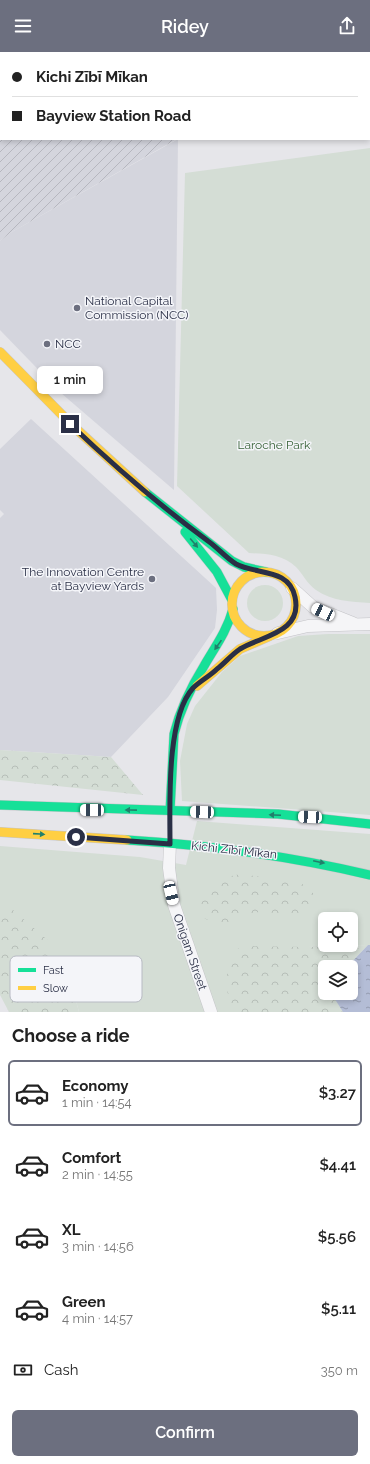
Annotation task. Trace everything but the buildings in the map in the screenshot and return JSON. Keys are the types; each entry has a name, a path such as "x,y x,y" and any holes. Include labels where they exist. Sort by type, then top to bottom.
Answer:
{"main road":[{"path":"0,352 81,435 115,467 170,513 212,543 236,564 282,577 292,588 295,596 296,611 292,620 275,634 240,649 193,688"},
{"path":"170,513 224,580 236,618 245,629 259,636 275,634"},
{"path":"170,814 174,734 183,706 208,659 222,640 228,625 236,588 241,582 253,574 266,572"},
{"path":"0,805 46,809 170,814 310,817 370,824"},
{"path":"170,830 170,844"},
{"name":"Kichi Zībī Mīkan","path":"0,832 170,844 297,857 370,875"}],"street":[{"path":"292,588 312,607 356,624"},
{"path":"275,634 304,626 370,624"},
{"name":"Onigam Street","path":"170,844 169,874 174,905 211,1012"}],"shaded area":[{"path":"0,140 175,140 10,233 0,241"},
{"name":"NCC","path":"178,140 174,490 61,393 0,330 0,241 10,233"},
{"path":"31,419 216,588 217,610 215,628 168,697 111,757 0,750 0,518 4,514 0,510 0,449"}],"green space":[{"name":"Laroche Park","path":"370,148 370,603 329,597 313,588 296,567 285,559 249,553 177,486 185,173"},
{"path":"269,585 278,590 282,596 282,610 278,616 269,621 261,621 252,616 248,610 247,599 252,590 258,586"},
{"path":"370,634 370,815 182,801 180,761 187,724 195,706 222,672 240,656 298,636"},
{"path":"0,750 111,757 143,795 0,780"},
{"path":"197,821 370,834 370,945 358,945 358,912 318,912 318,947 308,947 235,1012 79,1012 76,1002 142,1002 142,956 45,956 0,905 0,846 140,857 186,865"},
{"path":"240,874 270,878 288,877 300,882 314,894 317,905 299,915 283,915 267,912 249,914 221,927 204,918 199,906 210,889 226,878"},
{"path":"0,904 13,910 51,943 50,956 10,956 10,1002 76,1002 79,1012 9,1012 0,995"},
{"path":"358,945 368,945 354,960 318,960 318,1000 336,1000 343,1012 234,1012 224,982 239,946 318,947 318,952 358,952"}],"water":[{"path":"368,945 370,945 370,1012 343,1012 336,1000 358,1000 358,960 354,960"}],"traffic: fast":[{"path":"145,492 232,561 244,567 266,572"},
{"path":"185,532 217,572 232,600"},
{"path":"170,811 174,734 176,725 190,690 224,632 233,609"},
{"path":"0,805 278,814 370,824"},
{"path":"127,840 249,852 310,862 370,875"}],"traffic: slow":[{"path":"0,352 72,425 145,492"},
{"path":"264,572 282,577 287,581 291,586 296,604 291,622 287,627 282,631 264,636 246,631 241,627 237,622 232,604 237,586 241,581 246,577 264,572"},
{"path":"197,686 240,649 270,636"},
{"path":"0,832 127,840"}],"place":[{"name":"National Capital Commission (NCC)","path":"77,308"},
{"name":"NCC","path":"47,344"},
{"name":"The Innovation Centre at Bayview Yards","path":"152,579"}],"route":[{"path":"70,424 115,467 170,513 212,543 229,559 246,568 275,574 282,577 292,588 296,604 296,611 292,620 285,629 240,649 232,655 217,670 193,688 183,706 174,734 170,844 76,837"}]}
